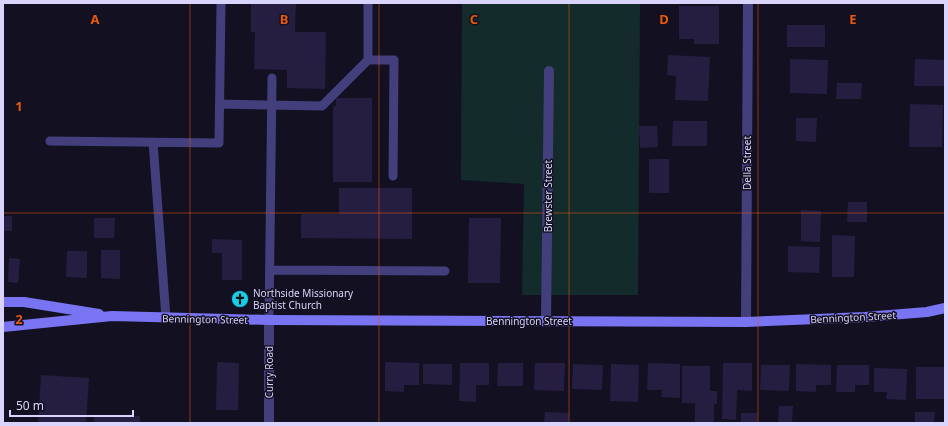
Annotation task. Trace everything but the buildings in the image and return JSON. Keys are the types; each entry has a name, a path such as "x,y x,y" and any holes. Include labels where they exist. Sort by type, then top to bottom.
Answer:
{"street":[{"name":"Della Street","path":"746,322 748,3"},
{"name":"Brewster Street","path":"546,321 549,71"},
{"name":"Bennington Street","path":"3,302 24,302 112,316 269,320 746,322 865,317 927,312 945,308"},
{"name":"Bennington Street","path":"3,327 112,316"},
{"name":"Curry Road","path":"269,320 269,423"}],"lane":[{"path":"50,141 219,143 222,3"},
{"path":"220,104 322,106 368,60 368,3"},
{"path":"368,60 394,60 393,176"},
{"path":"269,320 272,78"},
{"path":"153,142 166,318"},
{"path":"270,270 445,271"}],"green space":[{"path":"462,3 640,3 638,295 522,295 524,184 461,180"}],"place":[{"name":"Northside Missionary Baptist Church","path":"240,299"}]}
